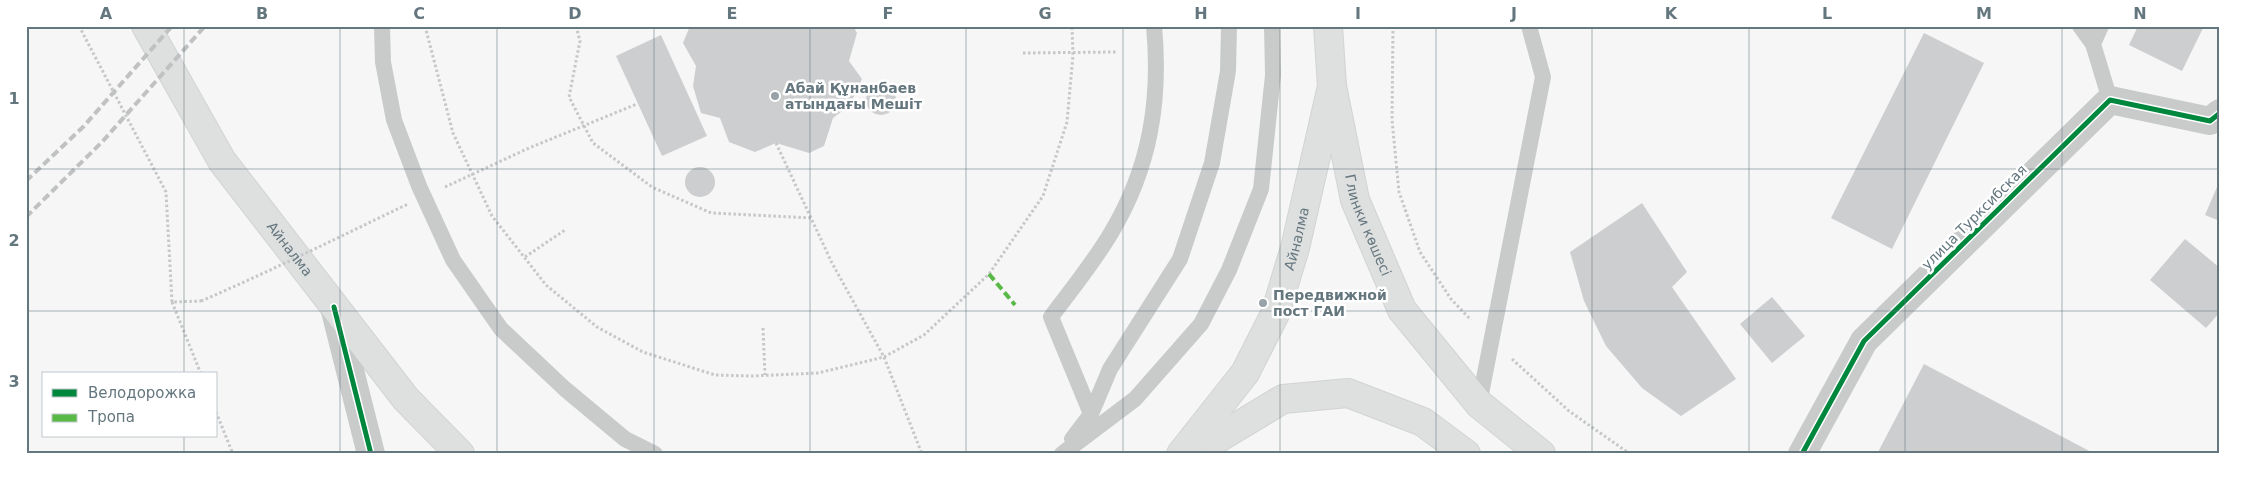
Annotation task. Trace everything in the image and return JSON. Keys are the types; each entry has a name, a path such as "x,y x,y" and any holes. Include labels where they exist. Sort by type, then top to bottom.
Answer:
{"main road":[{"name":"Айналма","path":"146,26 222,161 406,399 460,454"},
{"name":"Айналма","path":"1182,454 1245,373 1275,314 1295,248 1332,86 1328,26"},
{"name":"Глинки көшесі","path":"1332,86 1355,200 1402,310 1479,404 1541,454"},
{"path":"1192,454 1283,399 1348,393 1423,422 1466,454"}],"street":[{"path":"2110,100 2216,112"},
{"name":"улица Турксибская","path":"1802,454 1864,341 2110,100"},
{"path":"334,307 371,454"}],"lane":[{"path":"382,26 383,62 394,120 424,196 453,260 501,330 564,389 625,439 654,454"},
{"path":"1091,414 1051,317 1111,233 1134,186 1151,133 1156,86 1154,26"},
{"path":"1062,454 1091,414 1110,368 1180,259 1212,163 1228,71 1229,26"},
{"path":"1062,454 1135,399 1200,324 1229,270 1262,189 1273,75 1272,26"},
{"path":"1479,404 1543,78 1529,26"},
{"path":"2080,26 2093,44 2110,100"},
{"path":"2093,44 2101,26"}],"path":[{"path":"79,26 166,192 172,302 200,372"},
{"path":"426,26 453,133 492,216 546,285 597,327 644,352 715,375 818,373 884,357 924,335 989,274 1043,196 1067,122 1073,51 1072,26"},
{"path":"576,26 580,40 569,97 593,143 652,187 711,213 811,218"},
{"path":"1393,26 1392,120 1399,192 1420,252 1451,299 1491,341 1570,411 1630,454"},
{"path":"1023,53 1116,52"},
{"path":"172,302 202,301 267,273 308,250 472,174 637,104"},
{"path":"776,143 832,263 884,357 922,454"},
{"path":"525,257 564,230"},
{"path":"763,328 765,375"},
{"path":"218,417 233,454"}],"building":[{"name":"Абай Құнанбаев атындағы Мешіт","path":"690,26 853,26 857,33 849,61 862,79 850,105 833,118 824,146 809,153 776,143 755,152 729,142 720,118 701,113 693,86 696,66 683,43"},
{"path":"2138,26 2204,26 2182,71 2129,45"},
{"path":"1924,33 1984,63 1892,249 1831,218"},
{"path":"661,35 707,136 662,156 616,56"},
{"path":"881,85 887,86 895,94 895,106 887,114 881,115 875,114 867,106 866,100 867,94 875,86"},
{"path":"700,167 706,168 714,176 714,188 706,196 700,197 694,196 686,188 685,182 686,176 694,168"},
{"path":"2220,180 2220,221 2205,215"},
{"path":"1642,203 1687,272 1672,287 1736,379 1681,416 1642,388 1606,346 1584,301 1570,252"},
{"path":"2185,239 2220,268 2220,312 2206,328 2150,280"},
{"path":"1772,297 1805,336 1772,363 1740,324"},
{"path":"1924,364 2095,454 1877,454"}],"railway":[{"path":"26,181 84,126 172,26"},
{"path":"26,217 102,142 205,26"}],"marked path":[{"path":"989,274 1015,305"}],"cycle path":[{"path":"1802,454 1864,341 2110,100 2210,121 2220,113"},
{"path":"334,307 371,454"}],"place":[{"name":"Абай Құнанбаев атындағы Мешіт","path":"775,96"},
{"name":"Передвижной пост ГАИ","path":"1263,303"}]}
